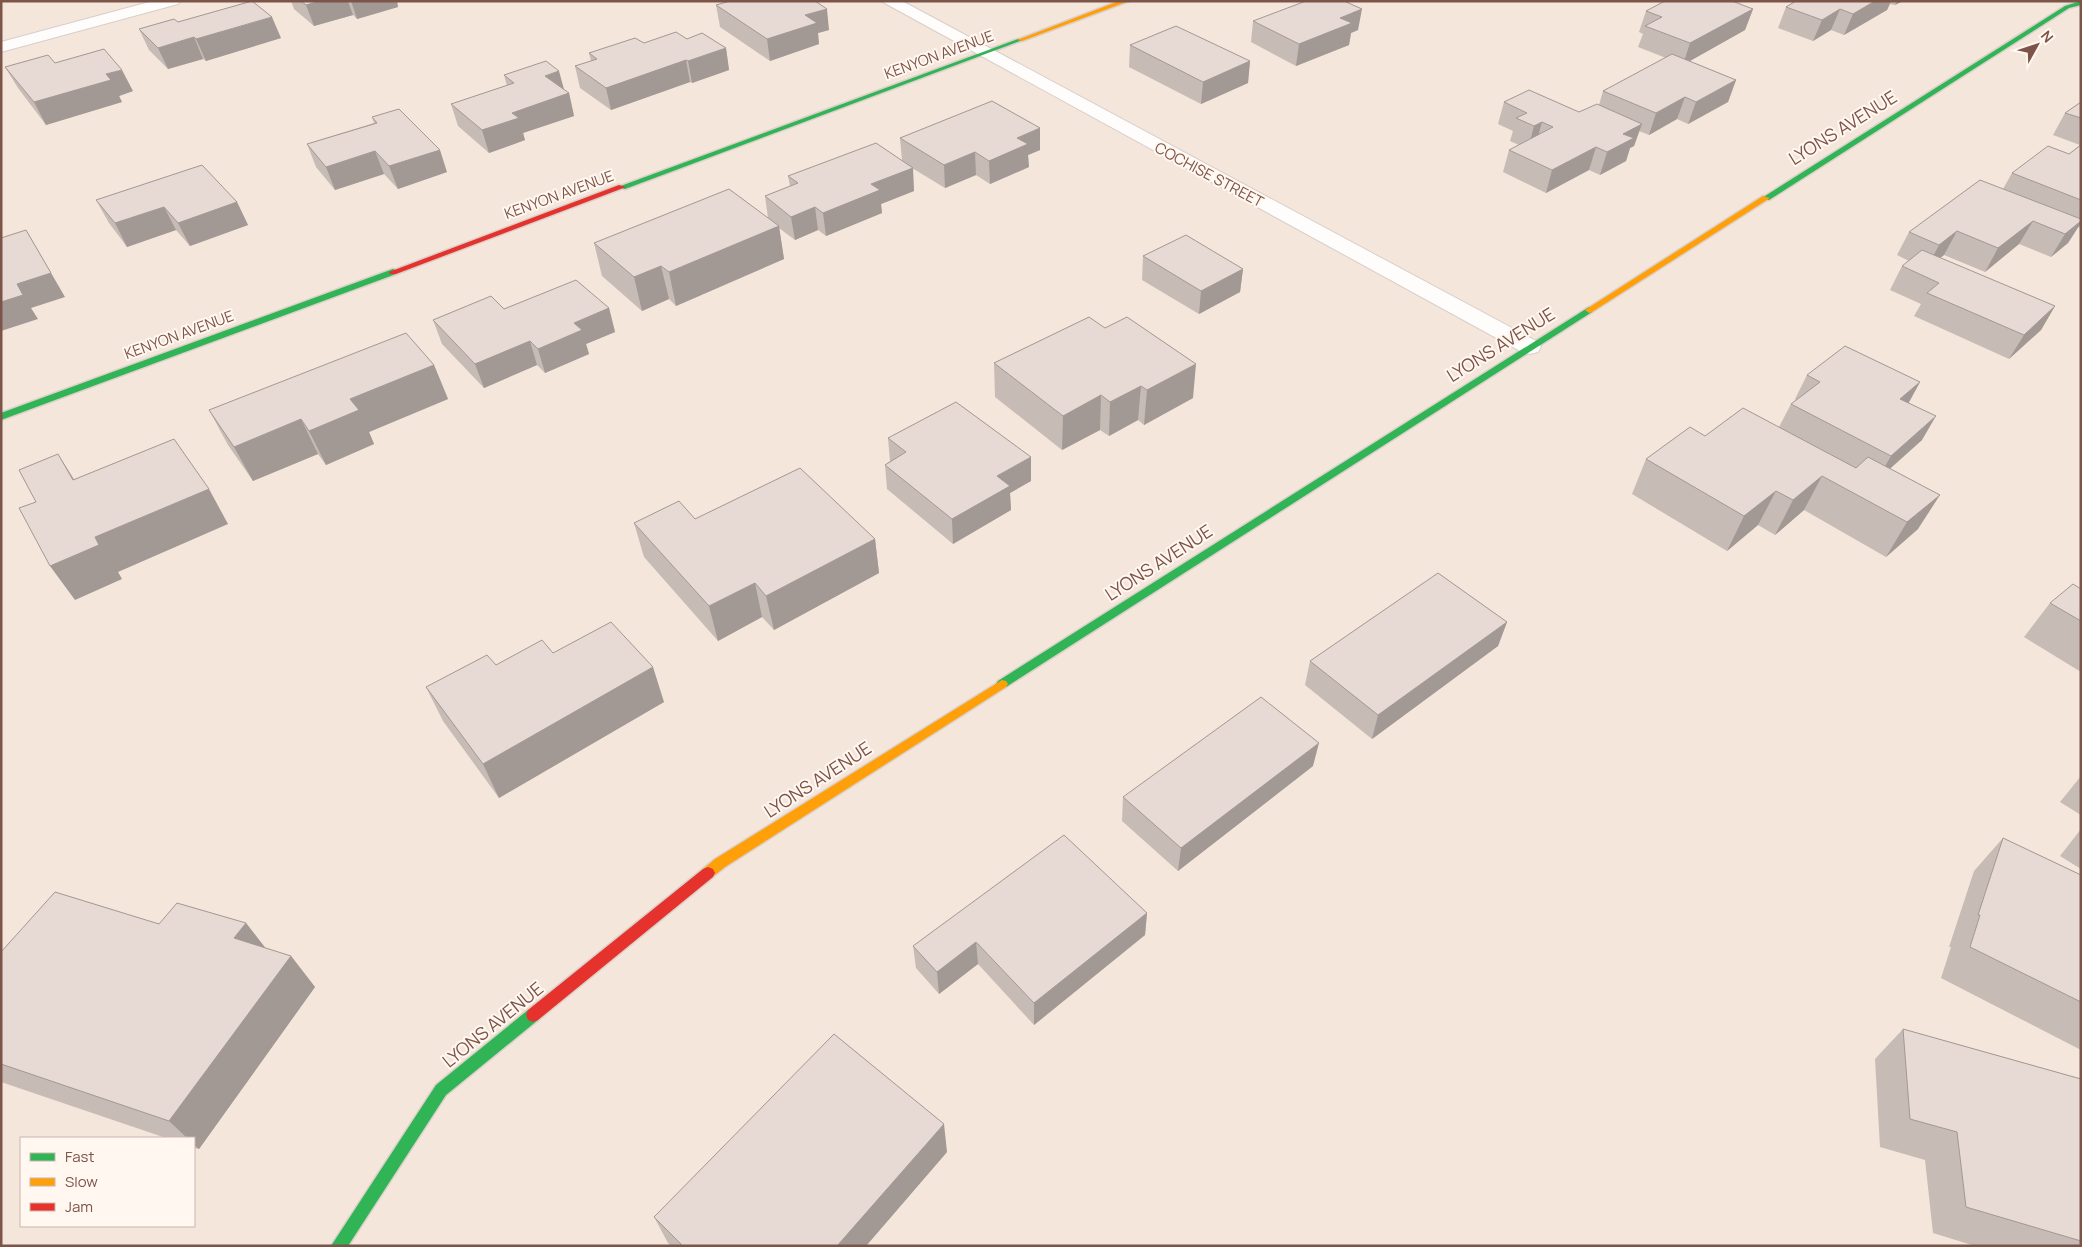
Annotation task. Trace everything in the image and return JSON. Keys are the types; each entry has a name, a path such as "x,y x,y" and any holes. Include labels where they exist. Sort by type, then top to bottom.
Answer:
{"street":[{"path":"1,47 172,1"},
{"name":"COCHISE STREET","path":"889,1 984,54 1530,347"},
{"name":"KENYON AVENUE","path":"1,417 1126,1"},
{"name":"LYONS AVENUE","path":"339,1246 441,1090 720,863 2067,7 2081,3"}],"shaded area":[{"path":"1,1 2081,1 2081,1246 1,1246"}],"building":[{"path":"252,1 272,17 158,48 139,29 174,19 178,22"},
{"path":"301,1 320,1 306,5"},
{"path":"730,1 815,1 827,9 805,15 817,23 767,39 716,5"},
{"path":"1306,1 1344,1 1362,9 1340,18 1352,23 1299,44 1253,21"},
{"path":"1665,1 1732,1 1753,9 1690,43 1645,26 1662,17 1646,11"},
{"path":"1796,1 1875,1 1853,14 1840,9 1822,20 1786,7"},
{"path":"1176,26 1250,61 1203,82 1130,45"},
{"path":"676,32 687,39 702,33 726,48 606,88 575,66 597,59 589,53 635,38 644,43"},
{"path":"104,49 122,70 106,74 111,80 34,102 5,67 48,55 55,63"},
{"path":"1672,54 1736,80 1696,102 1685,97 1656,113 1603,91"},
{"path":"546,61 559,71 545,76 569,93 512,113 519,118 482,130 451,104 514,83 504,75"},
{"path":"1529,90 1579,112 1597,104 1642,124 1623,134 1634,138 1607,152 1596,147 1552,170 1509,150 1553,127 1542,122 1534,126 1516,118 1527,113 1504,102"},
{"path":"992,101 1040,128 1017,138 1028,144 989,161 975,152 944,165 900,138"},
{"path":"2081,102 2081,118 2065,113"},
{"path":"399,109 440,150 389,166 375,151 326,167 307,144 377,123 372,117"},
{"path":"876,143 913,168 871,184 880,190 823,213 815,207 791,217 765,196 798,183 788,176"},
{"path":"2081,145 2081,200 2012,173 2048,146 2069,154"},
{"path":"202,165 237,202 178,223 164,207 115,223 96,200"},
{"path":"1980,180 2081,219 2081,221 2065,234 2033,221 1998,248 1957,231 1939,245 1909,232"},
{"path":"729,189 779,226 669,272 661,266 634,277 594,243"},
{"path":"26,230 51,273 17,284 23,295 1,302 1,238"},
{"path":"1186,235 1243,269 1201,291 1143,256"},
{"path":"1922,250 2055,306 2024,335 1927,293 1939,283 1902,266"},
{"path":"576,280 609,308 574,323 582,330 538,349 530,341 475,364 433,320 491,296 504,309"},
{"path":"1089,317 1105,328 1127,317 1196,364 1147,390 1141,386 1110,402 1101,395 1063,416 994,363"},
{"path":"406,333 434,365 350,399 359,410 309,431 301,419 234,447 209,410"},
{"path":"1845,346 1920,382 1900,399 1936,416 1891,456 1791,404 1820,382 1807,375"},
{"path":"956,402 1031,457 997,476 1010,486 952,519 885,465 906,452 888,438"},
{"path":"1743,408 1856,468 1868,457 1940,495 1907,522 1822,476 1793,500 1776,491 1744,516 1646,459 1690,427 1705,436"},
{"path":"174,439 209,489 95,537 99,545 50,566 19,508 36,502 19,470 58,454 73,480"},
{"path":"800,468 875,539 766,596 755,583 709,606 634,523 679,501 695,519"},
{"path":"1438,573 1507,622 1378,715 1310,661"},
{"path":"2073,584 2081,589 2081,621 2050,603"},
{"path":"611,622 653,667 483,764 426,687 487,655 496,665 542,640 553,653"},
{"path":"1261,697 1319,743 1181,848 1123,797"},
{"path":"1064,835 1147,913 1034,1003 976,942 937,972 913,946"},
{"path":"2003,838 2081,875 2081,1002 1970,947 1980,915 1978,915"},
{"path":"55,892 159,924 177,903 246,923 234,938 291,956 169,1121 1,1064 1,952"},
{"path":"1903,1029 2081,1079 2081,1241 1966,1207 1957,1132 1910,1119"},
{"path":"834,1034 944,1124 837,1246 683,1246 654,1217"}],"traffic: fast":[{"path":"1766,198 2067,7 2081,3"},
{"path":"622,187 1020,40"},
{"path":"1,417 393,272"},
{"path":"1002,684 1589,310"},
{"path":"339,1246 441,1090 533,1015"}],"traffic: slow":[{"path":"1020,40 1126,1"},
{"path":"1589,310 1766,198"},
{"path":"708,873 720,863 1002,684"}],"traffic: jam":[{"path":"393,272 622,187"},
{"path":"533,1015 708,873"}]}
